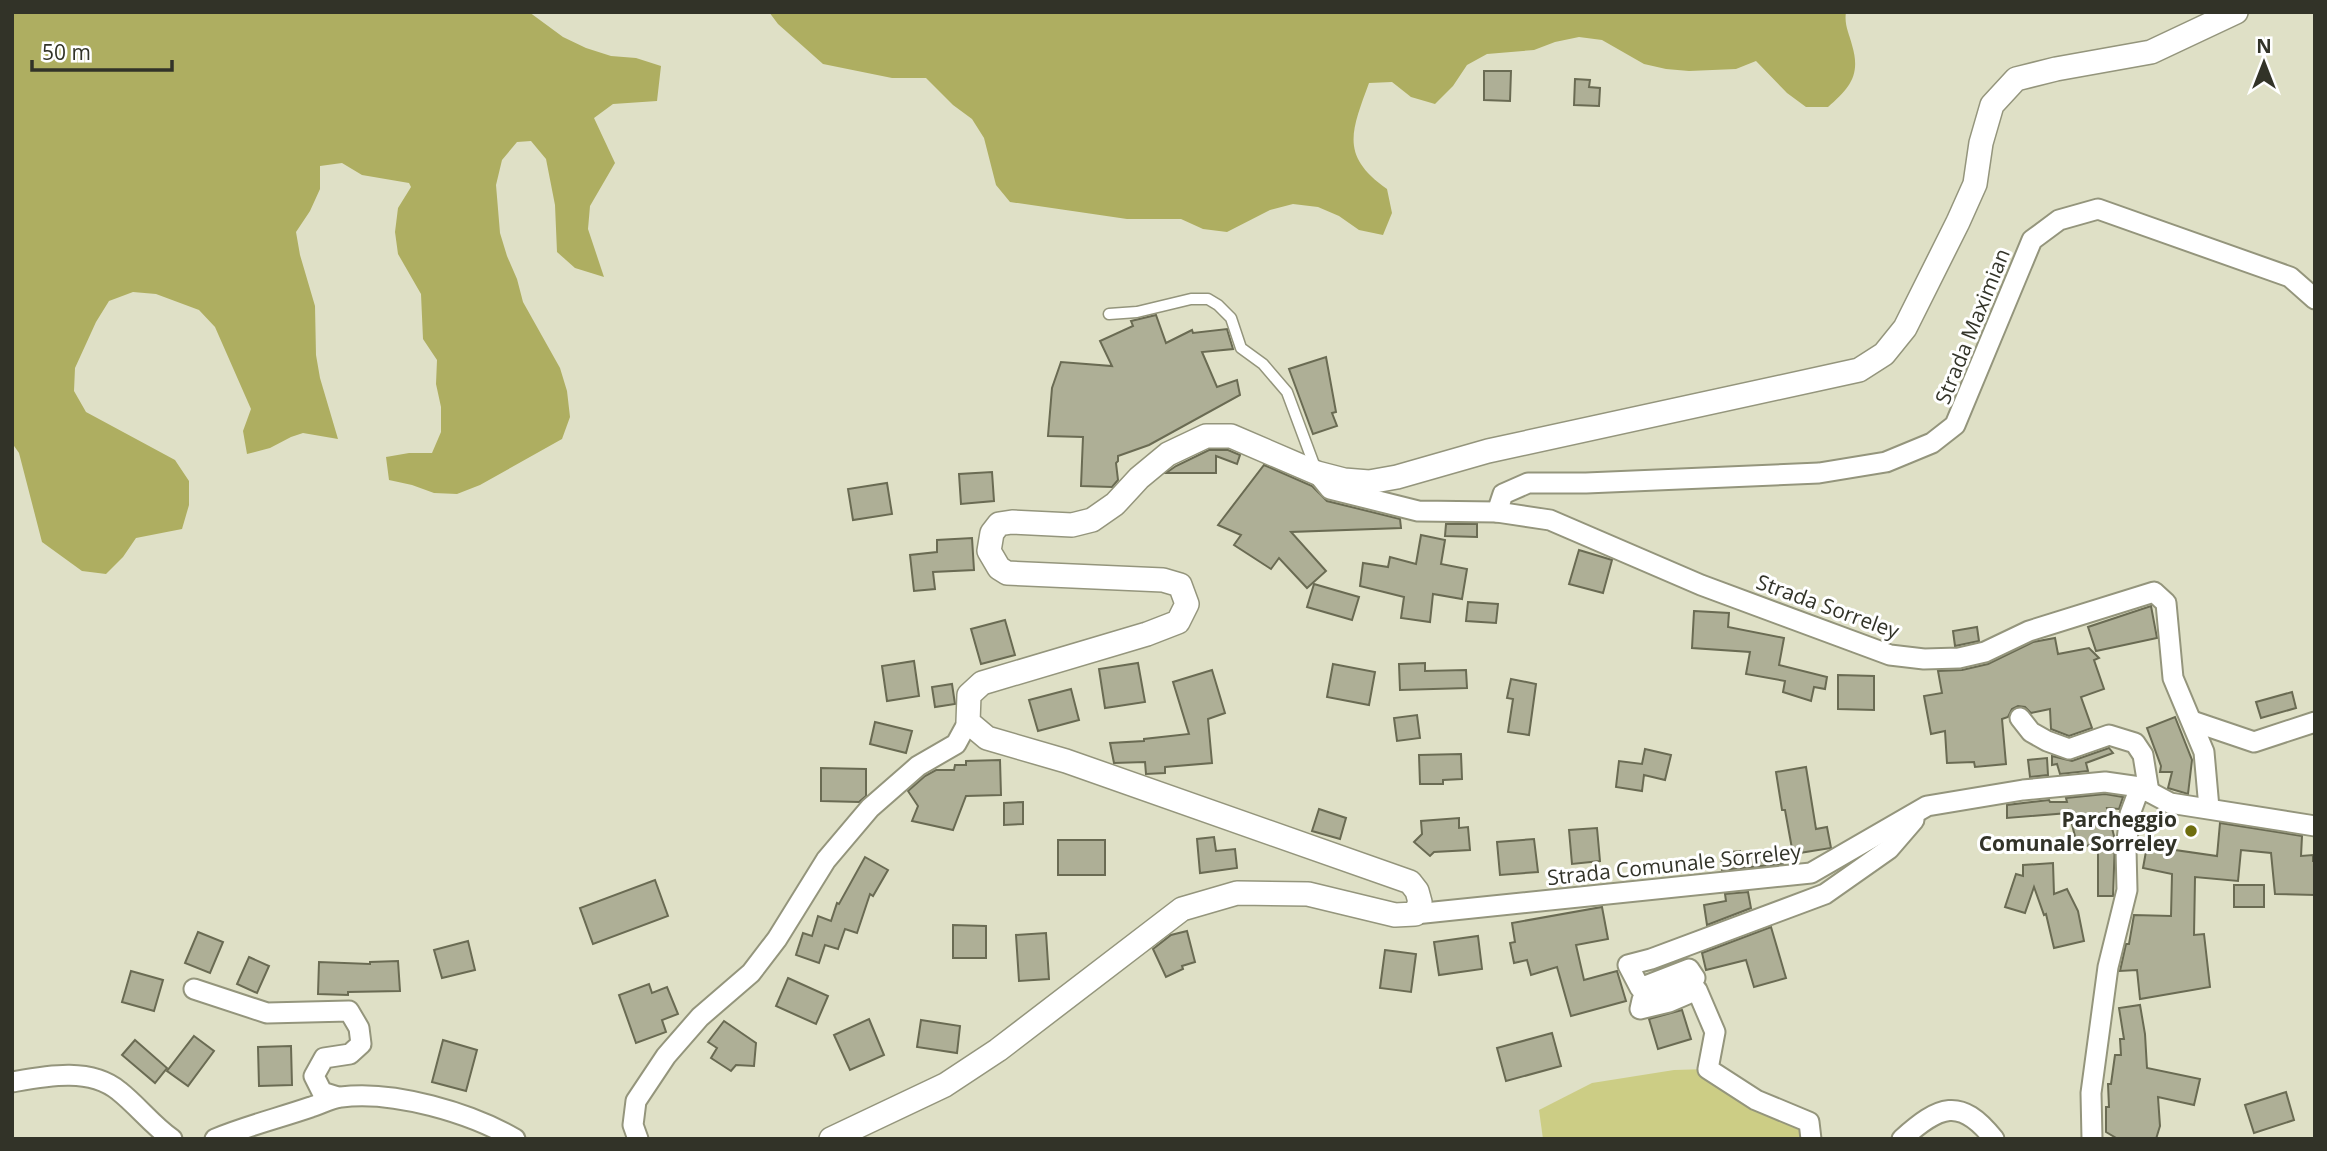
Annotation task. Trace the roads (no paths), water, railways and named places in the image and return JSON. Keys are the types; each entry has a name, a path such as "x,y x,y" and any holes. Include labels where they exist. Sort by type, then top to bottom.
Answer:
{"street":[{"path":"638,1139 634,1125 636,1101 666,1056 700,1017 751,973 777,939 826,860 870,808 918,766 956,744 968,722 969,695 982,683 1147,634 1178,622 1187,604 1180,585 1163,580 1007,573 999,568 989,551 992,533 999,524 1012,522 1072,525 1092,520 1115,504 1139,478 1168,454 1206,436 1231,436 1317,473 1344,480 1369,482 1397,477 1488,451 1859,370 1884,355 1905,328 1975,184 1981,144 1992,105 2016,79 2151,52 2236,12"},
{"name":"Strada Maximian","path":"1497,512 1503,494 1528,483 1586,483 1819,472 1886,462 1932,443 1955,425 2032,240 2059,219 2098,209 2290,277 2315,299"},
{"name":"Strada Sorreley","path":"1317,473 1329,489 1419,511 1497,512 1550,520 1701,585 1901,657 1936,659 1985,652 2029,631 2154,592 2166,603 2173,678 2204,752 2209,808"},
{"path":"2020,718 2031,732 2069,749 2109,735 2135,743 2143,755 2144,789 2130,814 2126,849 2127,890 2108,967 2091,1093 2092,1139"},
{"path":"2192,721 2253,742 2315,722"},
{"path":"831,1139 945,1085 998,1049 1182,909 1237,893 1308,894 1395,915 1415,914 1420,902 1417,891 1410,882 1066,761 986,738 968,722"},
{"name":"Strada Comunale Sorreley","path":"1415,914 1811,873 1927,806 2023,790 2105,782 2144,789 2170,803 2315,826"},
{"path":"1811,1139 1809,1122 1756,1100 1708,1069 1715,1032 1698,990 1669,1002 1640,1009 1642,1000 1695,978 1689,969 1640,988 1628,965 1651,959 1825,894 1889,849 1927,806"},
{"path":"194,989 267,1013 349,1011 359,1028 361,1044 350,1054 324,1058 314,1076 322,1091 338,1097"},
{"path":"12,1082 64,1075 88,1077 104,1082 118,1090 157,1129 172,1139"},
{"path":"215,1139 247,1125 338,1097 366,1095 424,1105 484,1122 515,1139"},
{"path":"1902,1139 1924,1120 1943,1111 1962,1111 1978,1119 1994,1139"}],"lane":[{"path":"1109,314 1137,312 1203,298 1218,305 1231,318 1241,348 1263,364 1287,392 1317,473"}],"place":[{"name":"Parcheggio Comunale Sorreley","path":"2191,831"}]}
